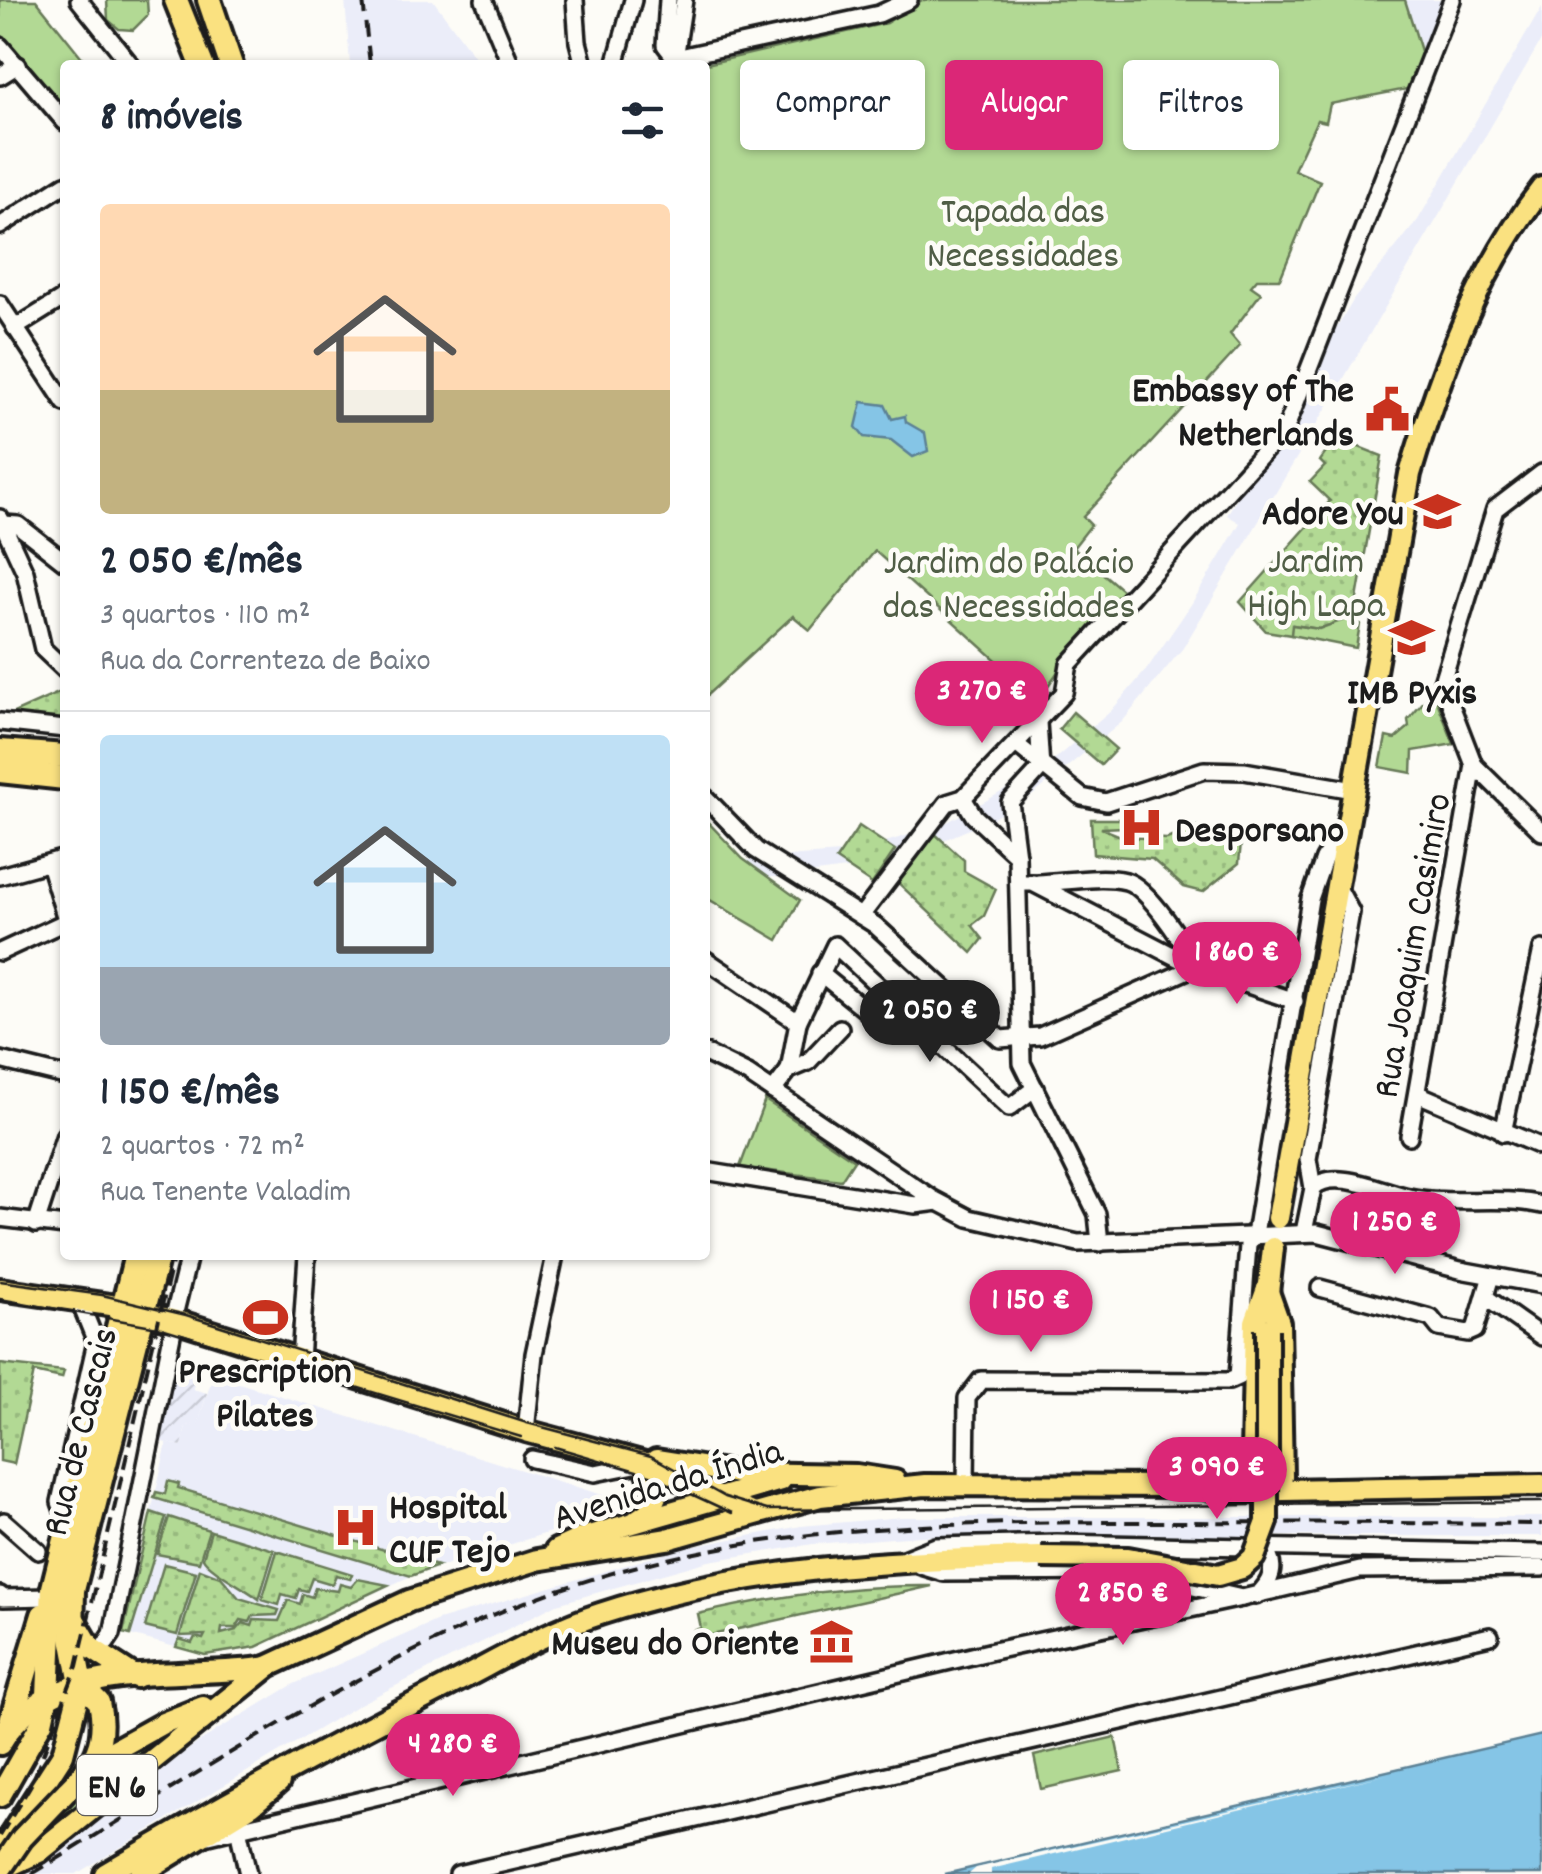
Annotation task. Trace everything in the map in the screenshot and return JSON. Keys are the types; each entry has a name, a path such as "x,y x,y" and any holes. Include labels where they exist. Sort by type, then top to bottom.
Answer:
{"highway":[{"path":"176,0 200,60"},
{"path":"208,0 229,60"},
{"path":"0,751 60,756"},
{"path":"0,771 60,777"},
{"path":"134,1311 136,1260"},
{"path":"134,1311 156,1260"},
{"name":"Rua de Cascais","path":"48,1695 51,1592 134,1311"},
{"name":"Rua de Cascais","path":"81,1684 72,1616 73,1590 134,1311"},
{"path":"5,1735 51,1592"}],"main road":[{"path":"1292,1227 1348,820 1410,474 1435,390 1467,314 1542,188"},
{"path":"105,1874 244,1791 292,1771 526,1646 598,1615 754,1576 903,1560 1128,1558 1218,1575 1242,1568 1254,1558 1267,1522 1267,1289 1273,1248"},
{"path":"0,1289 134,1311 172,1328 300,1360 526,1431 645,1463 716,1500 754,1514"},
{"path":"1267,1289 1279,1323 1282,1477"},
{"path":"1239,1484 1252,1452 1255,1322 1267,1289"},
{"path":"624,1457 738,1473 818,1475"},
{"path":"626,1526 649,1512 656,1496 645,1463"},
{"name":"EN 6","path":"818,1475 924,1485"},
{"name":"Avenida da Índia","path":"5,1735 48,1695 81,1684 222,1674 268,1666 409,1601 536,1560 582,1538 818,1475"},
{"path":"1239,1484 1282,1477 1404,1484"},
{"path":"924,1485 1542,1485"},
{"name":"Avenida da Índia","path":"536,1560 667,1539 820,1496 924,1485"},
{"path":"72,1616 91,1648 136,1678"},
{"name":"Avenida da Índia","path":"0,1870 39,1852 268,1666"},
{"path":"81,1684 99,1702 103,1720 93,1762"},
{"path":"0,1852 64,1754 81,1684"},
{"path":"0,1796 42,1722 48,1695"},
{"path":"0,1870 22,1838 93,1762 163,1723 232,1696"},
{"path":"140,1874 252,1805 292,1771"}],"street":[{"path":"79,0 126,60"},
{"path":"484,0 509,60"},
{"path":"576,0 583,60"},
{"path":"616,60 632,0"},
{"path":"668,0 664,45 673,60"},
{"path":"674,60 684,0"},
{"path":"682,60 878,14 908,0"},
{"path":"860,916 947,803 963,798 1038,722 1064,693 1069,664 1286,428 1452,0"},
{"path":"0,46 60,116"},
{"path":"0,76 18,65"},
{"path":"0,226 60,187"},
{"path":"15,328 60,300"},
{"path":"0,304 60,396"},
{"path":"1542,473 1495,509 1442,682 1474,764 1542,832"},
{"path":"2,521 18,526 60,558"},
{"path":"2,521 25,572 43,649 60,665"},
{"path":"2,718 60,728"},
{"path":"986,827 1038,771 1038,722"},
{"path":"1012,747 1038,771 1082,798 1106,802 1204,770 1244,770 1354,790"},
{"name":"Rua Joaquim Casimiro","path":"1409,1136 1474,764"},
{"path":"963,798 986,827 1018,856"},
{"path":"710,802 756,850 860,916 993,1035 1020,1040 1196,968"},
{"path":"1010,802 1026,883 1022,1063 1097,1214 1100,1242"},
{"path":"966,1485 966,1404 970,1391 981,1380 1236,1379 1248,1245 1256,1234 1315,880 1348,820"},
{"path":"0,864 51,862"},
{"path":"0,876 51,862"},
{"path":"51,862 60,899"},
{"path":"1026,883 1121,880 1136,886 1189,951 1196,968"},
{"path":"1026,883 1196,968 1295,1002"},
{"path":"1313,1188 1308,1159 1351,912 1338,886"},
{"path":"0,952 60,922"},
{"path":"789,1070 798,1022 835,945 1009,1108 1035,1088"},
{"path":"1503,1133 1538,994 1542,948"},
{"path":"710,963 798,1022"},
{"path":"820,973 874,1017"},
{"path":"766,1086 808,1062 840,1028"},
{"path":"710,1057 766,1086 938,1202 969,1218 1034,1234 1100,1242 1256,1234 1292,1227 1542,1286"},
{"path":"0,1060 60,1075"},
{"path":"1418,1094 1503,1133 1542,1146"},
{"path":"36,1224 60,1150"},
{"path":"710,1173 914,1206 938,1202"},
{"path":"1292,1227 1313,1188 1331,1179 1423,1199 1507,1199 1542,1204"},
{"path":"0,1218 60,1226"},
{"path":"106,1644 112,1634 188,1260"},
{"path":"300,1360 307,1260"},
{"path":"526,1431 534,1354 554,1260"},
{"path":"1320,1288 1432,1318 1439,1328 1468,1333 1476,1330 1491,1276"},
{"path":"1486,1297 1542,1338"},
{"path":"68,1524 60,1502 96,1342 80,1300"},
{"path":"532,1459 594,1474 645,1463"},
{"path":"4,1521 38,1552"},
{"path":"903,1560 936,1546 996,1544 1263,1549 1542,1568"},
{"path":"903,1560 944,1573 1127,1572 1249,1597 1266,1588 1272,1572 1271,1560 1263,1549"},
{"path":"195,1839 994,1651 1360,1570 1542,1553"},
{"path":"0,1594 3,1598 51,1592"},
{"path":"458,1874 1490,1636"},
{"path":"238,1829 248,1874"}],"shaded area":[{"path":"345,0 433,0 477,60 350,60"},
{"path":"1405,0 1443,0 1422,54"},
{"path":"1542,7 1542,39 1327,407 1183,648 1122,722 1033,795 988,821 923,849 855,868 783,877 758,877 735,861 852,852 942,825 1043,769 1111,711 1147,669 1192,603 1240,523 1227,515 1354,299 1418,220"},
{"path":"173,1369 196,1374 193,1389 207,1393 198,1425 186,1426 182,1446 157,1441"},
{"name":"Hospital CUF Tejo","path":"213,1375 635,1505 411,1576 256,1647 205,1655 123,1633 167,1443 182,1446 186,1426 198,1424"},
{"path":"902,1517 1542,1517 1542,1536 921,1536 813,1544 709,1561 557,1604 360,1704 76,1874 20,1874 49,1860 145,1778 219,1729 294,1684 438,1620 684,1548 801,1526"}],"green space":[{"path":"0,0 36,0 84,60 60,60 60,106 0,40"},
{"path":"107,0 147,0 148,15 133,30 119,29 108,20"},
{"name":"Tapada das Necessidades","path":"922,0 1405,0 1422,54 1412,88 1330,104 1326,122 1317,120 1294,170 1320,181 1280,279 1257,279 1251,286 1261,293 1230,334 1240,346 1083,517 1091,525 1073,548 1127,594 1068,657 1043,693 1029,680 1024,685 875,551 810,630 793,616 710,692 710,63 886,23"},
{"name":"Jardim High Lapa","path":"1336,438 1382,456 1354,616 1319,629 1293,625 1291,635 1266,631 1240,602 1330,501 1310,482 1325,466 1320,461"},
{"path":"1354,616 1360,624 1356,648 1291,635 1292,625 1319,629"},
{"path":"955,681 978,702 964,718 941,696"},
{"path":"1433,691 1454,744 1413,751 1412,773 1380,767 1386,737 1395,739 1409,727 1408,720"},
{"path":"60,692 60,721 9,715"},
{"path":"1073,712 1116,749 1101,765 1059,729"},
{"path":"1091,819 1124,819 1124,827 1101,828 1123,837 1167,839 1197,826 1242,832 1239,863 1203,892 1184,887 1152,859 1093,854"},
{"path":"710,824 743,859 800,900 778,940 710,900"},
{"path":"859,826 895,850 872,884 836,860"},
{"path":"933,832 964,860 964,871 996,889 984,916 972,925 983,939 972,953 894,879"},
{"path":"765,1100 854,1160 841,1180 740,1167"},
{"path":"0,1364 64,1371 62,1378 34,1372 14,1464 0,1461"},
{"path":"168,1481 179,1484 178,1488 438,1566 411,1576 154,1498 156,1492 165,1494"},
{"path":"151,1512 166,1517 130,1635 123,1633"},
{"path":"169,1517 209,1530 199,1562 157,1554"},
{"path":"211,1531 274,1550 259,1599 203,1558"},
{"path":"277,1551 352,1574 350,1579 336,1575 332,1584 312,1578 307,1591 299,1589 296,1598 282,1594 279,1605 262,1600"},
{"path":"164,1564 196,1572 177,1635 145,1627"},
{"path":"200,1569 221,1577 239,1598 279,1610 277,1615 253,1616 250,1622 241,1620 236,1628 222,1628 221,1634 237,1630 243,1623 252,1626 254,1620 279,1621 288,1600 300,1604 303,1594 312,1597 315,1588 338,1591 340,1584 351,1587 358,1579 388,1585 256,1647 205,1655 176,1647 179,1639 192,1643 195,1637 203,1639 205,1635 180,1636"},
{"path":"932,1586 707,1636 695,1630 701,1628 698,1614 756,1602 843,1590"},
{"path":"191,1719 30,1849 24,1846 118,1756"},
{"path":"1115,1737 1122,1771 1041,1789 1034,1756"}],"water":[{"path":"862,402 885,405 892,419 905,416 906,422 925,433 928,451 913,457 891,440 864,437 856,427"},
{"path":"1542,1735 1542,1874 945,1874"}],"pier":[{"path":"1389,1774 991,1869 991,1874 969,1874 976,1868"}],"tram line":[{"path":"0,1281 102,1295 186,1315 527,1423 651,1456 725,1497 767,1510 1542,1502"},
{"path":"0,1299 158,1327 521,1437"},
{"path":"555,1447 650,1475 732,1513"}],"railway":[{"path":"363,0 369,60"},
{"path":"0,1836 32,1783 77,1666 173,1260"},
{"path":"32,1874 288,1719 421,1648 558,1590 697,1553 835,1532 975,1524 1542,1524"}],"place":[{"name":"Embassy of The Netherlands","path":"1387,410"},
{"name":"Adore You","path":"1437,511"},
{"name":"IMB Pyxis","path":"1412,638"},
{"name":"Desporsano","path":"1142,828"},
{"name":"Prescription Pilates","path":"265,1317"},
{"name":"Hospital CUF Tejo","path":"356,1527"},
{"name":"Museu do Oriente","path":"832,1641"}],"park label":[{"name":"Jardim do Palácio das Necessidades","path":"1009,582"}]}
